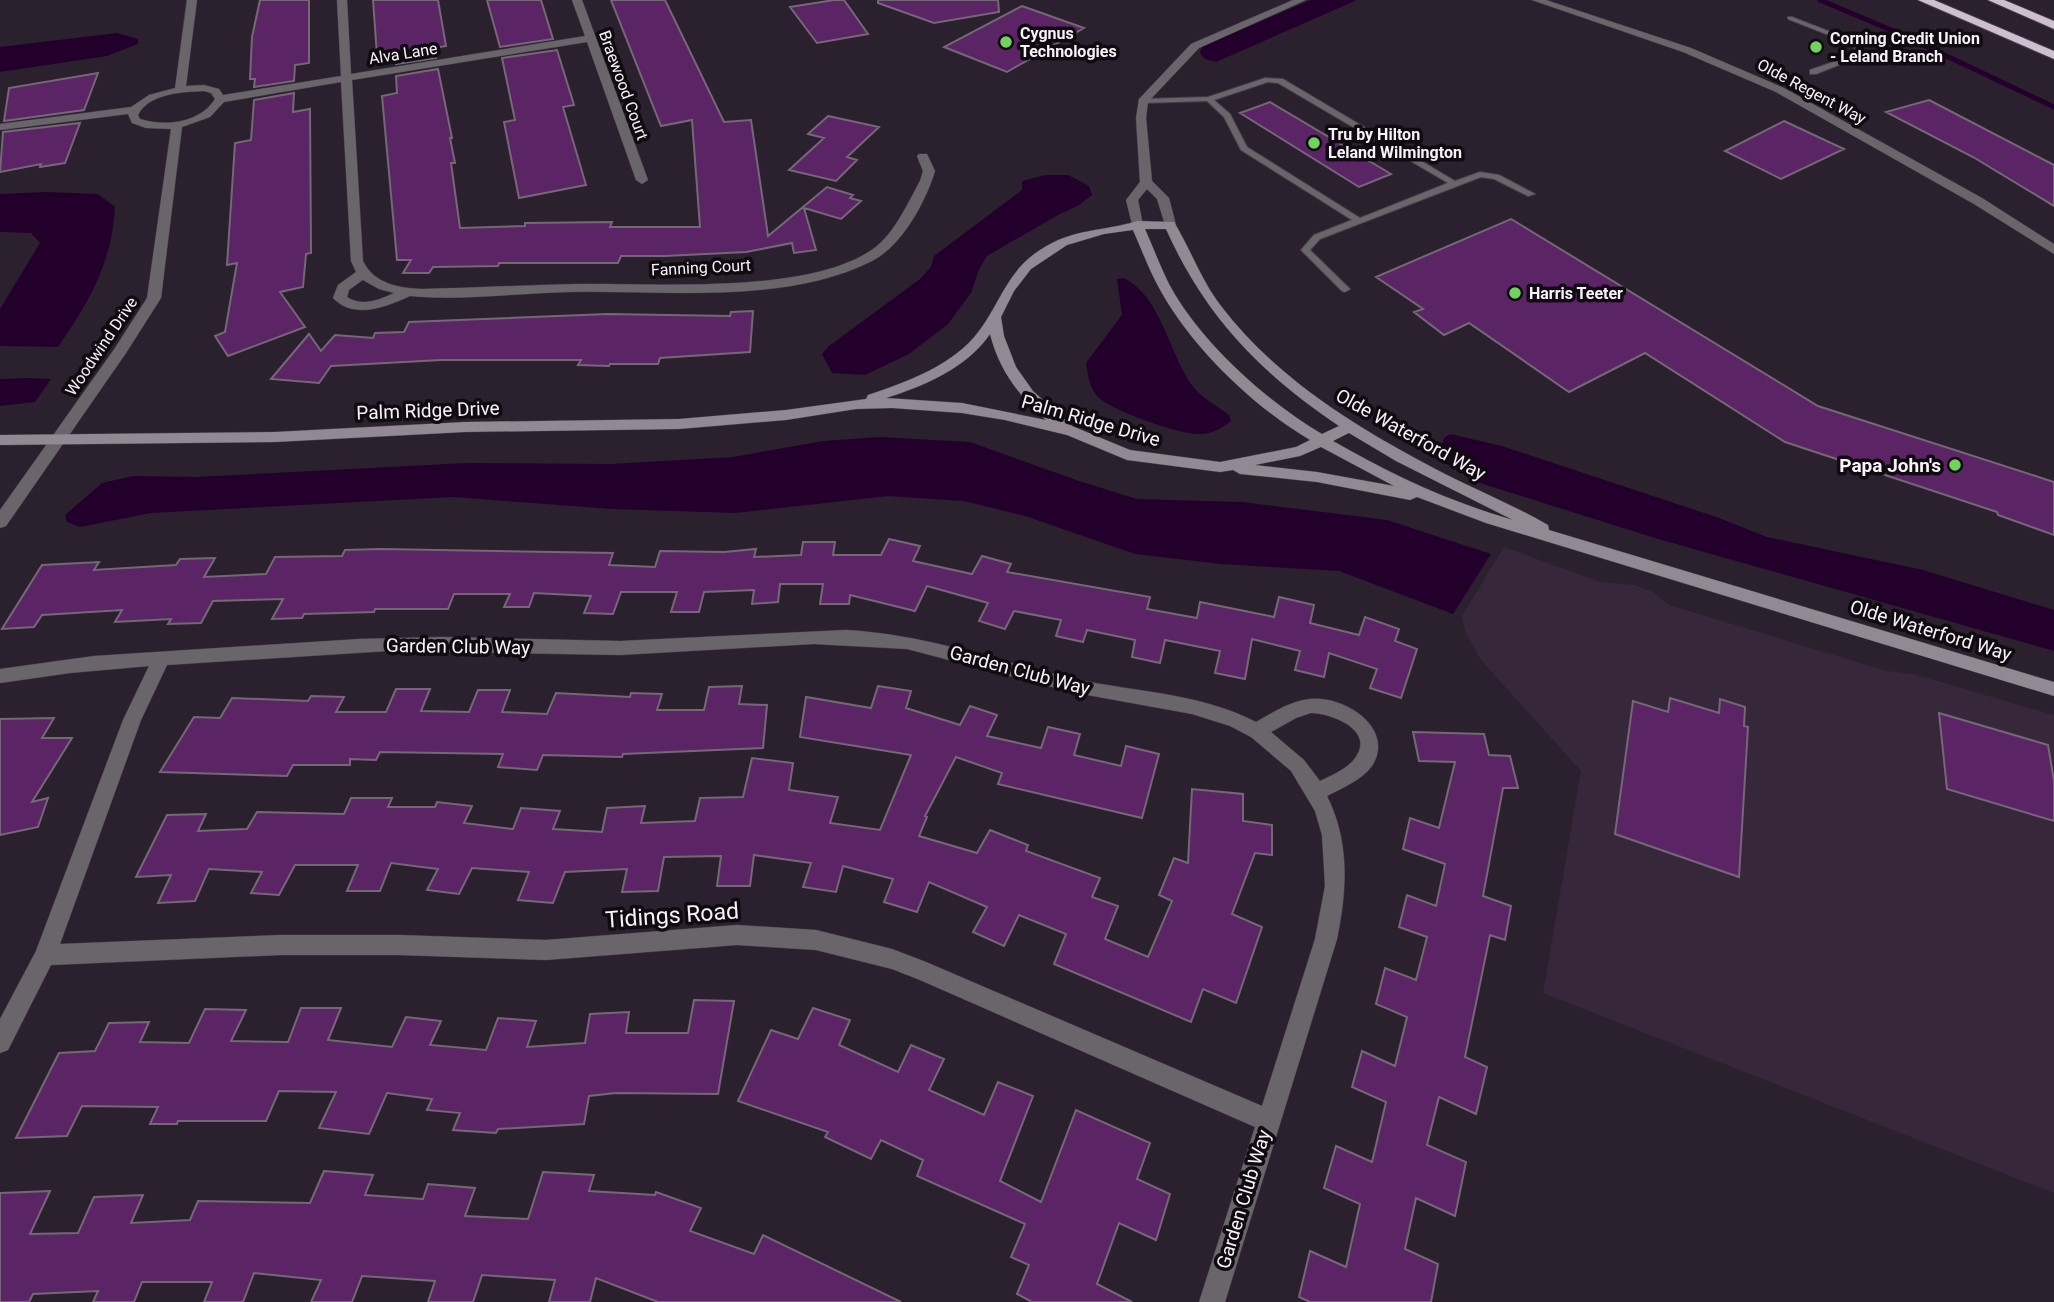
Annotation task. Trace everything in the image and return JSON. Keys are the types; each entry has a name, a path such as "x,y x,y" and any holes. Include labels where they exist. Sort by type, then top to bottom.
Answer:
{"highway":[{"path":"1924,0 2054,55"},
{"path":"1994,0 2054,25"}],"street":[{"path":"180,89 191,0"},
{"path":"342,0 356,250 363,273"},
{"name":"Braewood Court","path":"577,0 642,180"},
{"path":"1146,182 1141,118 1143,101 1195,46 1301,0"},
{"name":"Olde Regent Way","path":"1537,0 1690,51 1780,90 1966,194 2054,250"},
{"name":"Alva Lane","path":"220,99 591,38"},
{"path":"0,127 134,110 146,101 180,89 204,88 215,91 220,99 210,112 177,124 144,125 136,121 134,110"},
{"name":"Woodwind Drive","path":"0,522 154,298 177,124"},
{"name":"Fanning Court","path":"408,292 368,306 343,302 340,298 343,288 363,273 377,284 408,292 710,286 782,280 838,270 869,257 888,242 926,181 929,172 923,156"},
{"name":"Olde Waterford Way","path":"1554,537 1517,513 1442,478 1349,427 1299,391 1231,327 1194,278 1170,225 1163,198 1146,182 1132,200 1137,225 1158,279 1205,344 1266,401 1321,443 1384,475 1506,526 1554,537 2054,689"},
{"name":"Palm Ridge Drive","path":"856,404 902,388 936,371 976,343 995,318 1013,281 1044,254 1087,233 1137,225 1170,225"},
{"path":"995,318 999,345 1011,373 1040,407 1071,432"},
{"name":"Palm Ridge Drive","path":"0,439 261,437 466,427 679,424 774,416 856,404 918,404 1005,415 1071,432 1127,455 1220,467 1300,452 1349,427"},
{"path":"1220,467 1317,477 1461,508"},
{"name":"Garden Club Way","path":"0,676 57,667 367,645 630,648 814,638 877,639 965,653 1094,690 1191,706 1238,720 1279,747 1297,766 1315,793 1328,820 1337,851 1334,909 1212,1302"},
{"path":"0,1042 45,955 132,720 161,659"},
{"path":"1256,731 1303,707 1314,705 1338,711 1361,725 1369,746 1367,757 1361,766 1315,793"},
{"name":"Tidings Road","path":"45,955 293,944 546,950 737,935 816,940 892,959 926,972 1267,1120"}],"lane":[{"path":"1790,18 1857,44 1860,55 1813,72"},
{"path":"1143,101 1209,99 1268,80 1280,81 1455,184"},
{"path":"1209,99 1227,116 1244,148 1359,221"},
{"path":"1345,289 1305,250 1318,237 1480,174 1496,177 1531,194"}],"shaded area":[{"path":"1311,0 1357,0 1216,62 1205,59 1200,53 1202,46"},
{"path":"117,33 138,39 138,44 107,56 0,72 0,47"},
{"path":"1046,175 1068,175 1089,186 1092,195 1079,205 987,256 979,269 971,293 948,324 909,354 865,375 832,373 822,354 829,346 920,279 931,267 934,256 1022,190 1022,181"},
{"path":"0,194 98,194 115,207 104,264 89,298 58,347 0,346 0,309 40,243 31,233 0,232"},
{"path":"1124,278 1137,287 1156,312 1183,371 1194,388 1229,415 1231,421 1224,426 1202,434 1180,431 1119,409 1099,398 1093,390 1086,363 1122,315 1117,279"},
{"path":"0,379 51,379 35,402 0,406"},
{"path":"1450,434 1502,446 1719,518 1767,537 1923,570 2054,610 2054,651 1655,538 1483,484 1445,463 1440,452 1444,438"},
{"path":"880,437 970,442 1137,499 1242,502 1387,520 1491,554 1453,614 1339,571 1221,564 1135,554 1025,516 964,501 888,496 735,513 613,509 453,497 151,513 80,527 67,522 65,515 102,483 133,476 196,477 466,463 610,464 733,457 823,441"},
{"path":"1504,547 1600,582 1635,585 1653,592 1669,605 1887,671 1913,674 2054,715 2054,1193 1543,993 1581,771 1480,659 1465,631 1462,616"}],"building":[{"path":"260,0 309,0 309,63 295,65 294,81 254,87 255,79 250,79 252,37"},
{"path":"373,0 438,0 446,46 434,48 436,58 396,64 395,52 377,55"},
{"path":"487,0 541,0 553,39 500,47"},
{"path":"611,0 665,0 724,122 751,120 768,236 827,187 853,195 850,198 861,201 841,219 804,208 816,250 794,253 792,243 746,252 621,256 618,263 499,263 498,266 433,267 429,273 403,273 411,260 397,260 382,96 397,93 396,76 438,69 452,138 455,163 451,163 460,228 525,226 525,223 612,222 610,227 700,227 692,120 661,126"},
{"path":"844,0 868,34 817,43 790,7"},
{"path":"878,0 998,0 999,12 934,23 878,3"},
{"name":"Cygnus Technologies","path":"1022,6 1084,28 1007,72 944,47"},
{"path":"557,50 574,105 563,107 586,185 519,198 504,122 515,120 502,58"},
{"path":"98,73 84,110 4,121 9,88"},
{"path":"294,93 293,112 310,109 311,253 306,254 303,287 280,292 305,327 228,356 215,336 225,332 237,263 227,265 235,143 251,140 254,100"},
{"path":"1929,100 2054,165 2054,206 1973,157 1886,112"},
{"name":"Tru by Hilton Leland Wilmington","path":"1270,102 1391,174 1359,187 1240,113"},
{"path":"828,116 879,127 847,157 857,160 836,181 789,170 824,138 808,134"},
{"path":"1784,121 1844,149 1781,179 1725,151"},
{"path":"80,123 65,163 40,167 41,164 0,172 3,132"},
{"path":"1511,219 1818,406 2054,482 2054,535 1998,515 1997,512 1785,442 1645,353 1569,392 1469,323 1444,335 1414,312 1423,309 1376,277"},
{"path":"753,311 750,352 660,358 658,364 609,366 578,365 581,360 441,360 331,366 319,383 271,379 309,334 321,351 335,335 373,338 375,333 404,332 409,322 607,314 730,316 731,312"},
{"path":"889,539 920,546 913,561 972,574 982,556 1011,564 1007,572 1150,597 1147,609 1197,618 1200,602 1274,617 1279,597 1314,605 1310,623 1359,635 1365,617 1399,629 1395,641 1417,649 1401,698 1370,688 1377,669 1329,653 1324,677 1295,670 1300,651 1252,639 1245,679 1215,673 1220,651 1165,640 1160,663 1132,657 1135,640 1087,630 1083,642 1056,636 1061,620 1014,611 1005,629 979,621 988,603 927,586 915,611 850,595 849,604 820,604 823,584 780,584 778,602 752,604 754,590 704,592 699,612 671,612 677,592 621,592 613,614 584,613 591,596 534,593 529,607 504,607 510,594 454,594 448,609 375,609 374,612 304,614 302,618 272,619 283,599 213,601 201,623 168,624 171,619 115,622 122,610 42,615 34,627 2,629 42,565 99,562 94,570 176,565 180,559 215,558 204,577 266,574 275,557 342,556 345,550 381,549 613,553 609,565 655,567 660,551 724,552 756,549 754,557 801,555 803,542 835,542 833,555 881,555"},
{"path":"742,686 739,704 767,705 763,748 623,754 622,757 543,755 537,770 498,767 503,754 380,752 376,760 350,759 350,765 293,765 287,776 160,772 194,717 220,718 232,698 308,701 311,696 344,697 336,712 386,712 396,689 430,689 421,711 469,712 478,690 510,690 502,712 547,714 556,693 630,697 631,693 662,694 657,710 704,710 709,687"},
{"path":"878,686 911,691 906,708 960,725 970,706 997,715 987,736 1041,748 1048,727 1080,734 1074,755 1121,766 1126,746 1159,754 1142,818 998,784 1002,773 956,757 925,816 927,817 919,836 977,853 990,830 1028,845 1026,851 1100,878 1092,897 1118,906 1105,939 1148,957 1172,901 1159,895 1174,858 1188,863 1192,789 1243,794 1243,821 1272,825 1272,855 1255,853 1232,914 1262,927 1236,1003 1203,989 1191,1022 1054,964 1066,934 1019,915 1004,946 973,932 987,907 929,882 917,912 884,902 893,879 843,866 836,892 803,887 811,863 754,855 750,886 717,886 721,856 664,857 658,891 622,892 627,869 565,872 553,903 518,900 529,872 472,868 459,894 427,890 438,869 391,863 380,891 347,891 358,865 295,865 279,895 251,893 262,872 209,869 195,901 158,903 171,875 136,877 167,815 206,814 198,831 247,829 257,812 344,814 351,798 392,798 388,807 435,807 437,802 472,806 464,823 513,829 521,808 560,811 553,829 602,832 607,808 645,806 641,823 695,821 700,798 743,797 752,758 793,763 789,790 838,797 830,823 880,830 911,755 800,737 806,697 871,708"},
{"path":"1670,698 1719,713 1720,699 1745,707 1744,726 1748,727 1739,877 1615,834 1633,701 1668,712"},
{"path":"1939,713 2048,745 2054,781 2054,821 1947,789"},
{"path":"54,718 42,738 72,738 32,802 48,798 38,827 0,835 0,719"},
{"path":"1413,732 1484,734 1489,755 1510,756 1518,788 1503,788 1483,896 1511,906 1505,940 1490,935 1465,1057 1487,1067 1476,1114 1439,1097 1427,1145 1466,1162 1455,1216 1416,1198 1405,1249 1438,1264 1431,1302 1310,1302 1299,1297 1310,1251 1346,1267 1360,1204 1324,1188 1336,1146 1372,1162 1386,1102 1352,1087 1362,1051 1395,1066 1407,1017 1376,1004 1385,968 1416,980 1427,937 1399,927 1407,895 1436,906 1445,864 1403,849 1410,818 1439,828 1455,762 1419,761"},
{"path":"694,1000 734,1001 718,1094 616,1093 589,1096 584,1124 498,1129 496,1133 453,1130 460,1113 427,1110 432,1099 387,1093 369,1134 319,1128 336,1092 279,1091 266,1121 178,1121 177,1124 150,1124 158,1107 82,1106 67,1136 16,1138 59,1053 95,1051 109,1023 149,1022 140,1042 189,1043 205,1009 246,1010 231,1041 288,1042 301,1008 341,1008 328,1040 392,1047 406,1017 441,1021 430,1045 486,1050 498,1018 536,1021 527,1047 585,1043 590,1014 629,1012 626,1033 688,1033"},
{"path":"813,1008 850,1020 839,1045 898,1072 911,1045 944,1059 929,1090 984,1115 998,1082 1033,1096 1000,1181 1041,1202 1076,1110 1150,1143 1137,1179 1170,1194 1156,1240 1119,1223 1097,1284 1132,1302 1032,1302 1017,1294 1029,1265 1011,1257 1025,1224 917,1176 923,1160 881,1140 871,1159 825,1137 828,1132 738,1101 771,1030 798,1039"},
{"path":"324,1171 373,1175 365,1195 423,1199 428,1184 475,1188 465,1216 528,1219 543,1172 594,1175 589,1191 655,1195 656,1192 701,1208 690,1231 754,1254 763,1235 901,1302 658,1302 596,1278 590,1302 549,1302 555,1280 482,1275 473,1302 428,1302 435,1281 362,1276 352,1302 311,1302 321,1280 254,1273 243,1302 204,1302 212,1282 142,1282 134,1302 93,1302 98,1291 33,1294 29,1302 0,1302 0,1193 50,1191 30,1234 78,1233 94,1197 143,1195 131,1223 190,1220 198,1201 310,1203"}],"waterway":[{"path":"1820,0 1898,33 2054,107"}],"place":[{"name":"Cygnus Technologies","path":"1006,42"},
{"name":"Corning Credit Union - Leland Branch","path":"1816,47"},
{"name":"Tru by Hilton Leland Wilmington","path":"1314,143"},
{"name":"Harris Teeter","path":"1515,293"},
{"name":"Papa John's","path":"1955,465"}]}
